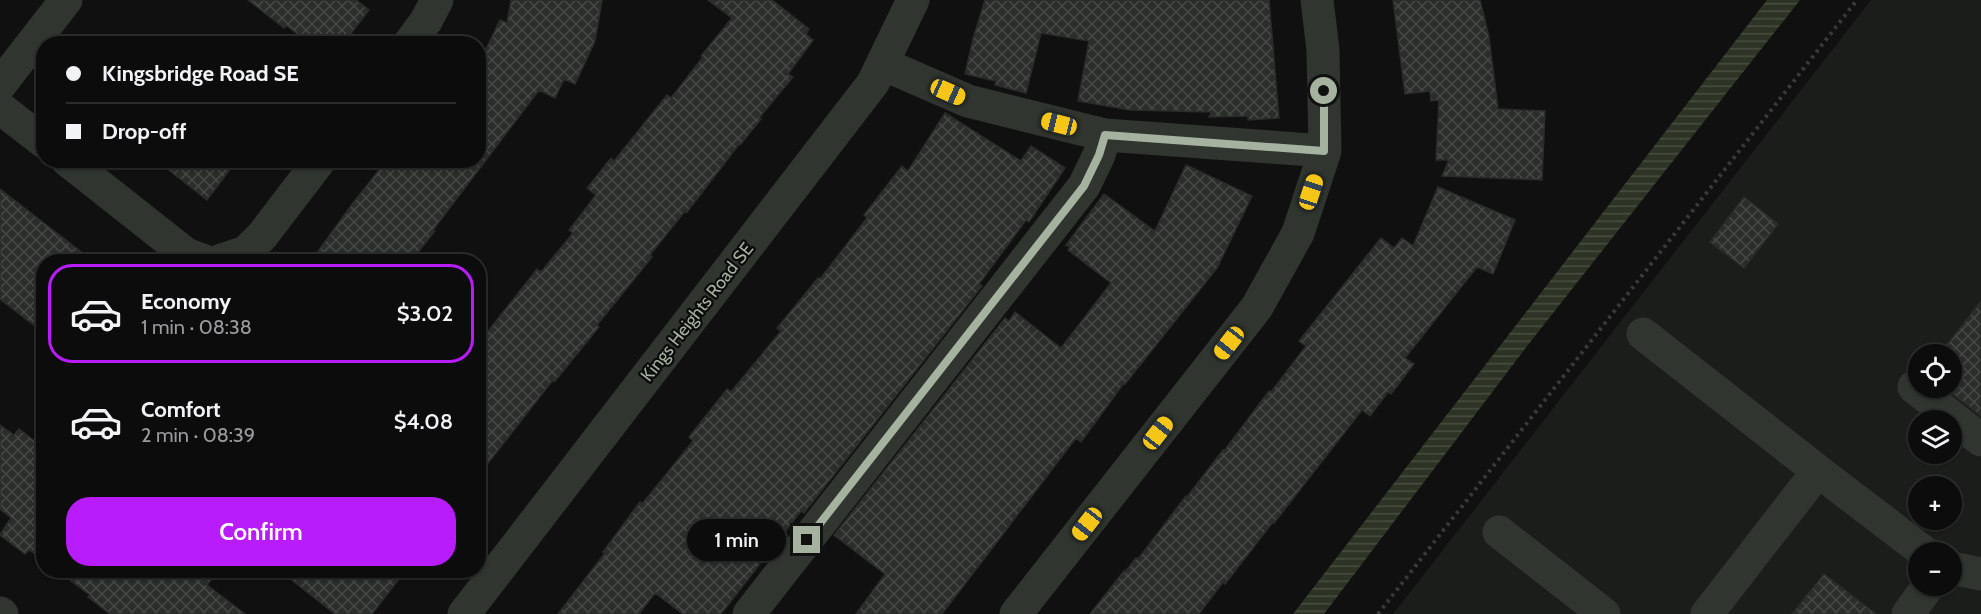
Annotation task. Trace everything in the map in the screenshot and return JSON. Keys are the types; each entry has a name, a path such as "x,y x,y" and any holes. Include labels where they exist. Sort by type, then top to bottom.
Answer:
{"street":[{"path":"38,36 66,0"},
{"path":"415,36 437,0"},
{"name":"Kings Heights Road SE","path":"464,614 873,83 913,0"},
{"path":"1016,614 1257,307 1298,233 1324,151 1323,50 1317,0"},
{"path":"0,85 36,39"},
{"path":"883,64 968,101 1105,135 1324,151"},
{"path":"0,108 36,136"},
{"path":"748,614 1084,186 1099,155 1105,135"},
{"path":"77,168 186,254"},
{"path":"240,254 246,252 262,236 314,168"},
{"path":"1643,334 1911,542"},
{"path":"1928,398 1981,440"},
{"path":"1707,614 1818,471"},
{"path":"1499,532 1604,614"},
{"path":"1962,570 1981,574"},
{"path":"1908,614 1921,596"}],"path":[{"path":"1378,614 1857,0"}],"shaded area":[{"path":"1767,0 1800,0 1531,341 1324,614 1293,614"},
{"path":"1871,0 1981,0 1981,614 1393,614"}],"building":[{"path":"248,0 356,0 369,10 349,36 300,36 286,25 284,28"},
{"path":"511,0 602,0 595,41 575,84 564,79 555,98 539,90 486,160 486,49 500,20 507,23"},
{"path":"708,0 772,0 809,29 806,34 813,40 788,74 793,77 759,118 761,119 650,255 652,257 597,325 599,327 555,381 553,380 486,466 486,334 537,269 541,272 573,233 569,230 596,195 587,188 611,158 614,161 667,95 671,98 732,18"},
{"path":"985,0 1269,0 1279,118 1248,120 1248,116 1209,117 1212,112 1130,110 1078,101 1089,41 1041,33 1026,93 995,85 996,81 965,74"},
{"path":"1393,0 1480,0 1489,37 1498,109 1545,111 1542,180 1442,176 1449,160 1436,160 1439,100 1431,101 1430,91 1405,94"},
{"path":"945,113 1021,161 1031,146 1065,168 1029,222 1026,220 979,284 982,286 804,513 801,511 721,614 683,614 655,593 639,614 558,614 605,553 603,552 640,502 642,504 693,441 689,437 727,389 731,392 781,331 777,328 818,278 820,279 867,218 864,215 902,166 908,171"},
{"path":"1186,165 1252,196 1217,268 1124,383 1081,442 1076,438 942,614 856,614 885,574 834,535 1005,318 1009,321 1015,312 1061,348 1111,283 1068,250 1070,247 1066,245 1104,194 1155,231"},
{"path":"166,168 231,168 207,200"},
{"path":"381,168 480,168 417,254 316,254"},
{"path":"1438,187 1515,220 1493,274 1477,267 1405,358 1414,364 1391,394 1388,392 1370,416 1362,410 1199,614 1090,614 1124,571 1136,558 1138,559 1269,391 1271,392 1306,346 1299,341 1381,238 1394,248 1402,238 1413,246"},
{"path":"0,189 84,254 36,254 36,327 0,299"},
{"path":"1744,197 1778,224 1744,268 1710,242"},
{"path":"1981,301 1981,416 1958,398 1962,398 1962,344 1948,344"},
{"path":"0,425 14,435 19,429 36,442 36,555 29,550 25,554 0,535 11,518 0,509"},
{"path":"1824,574 1876,614 1792,614"},
{"path":"67,578 213,578 207,585 245,614 110,614 88,597 90,595"},
{"path":"289,578 400,578 372,614 335,614"}],"route":[{"path":"807,540 1084,186 1099,155 1105,135 1324,151 1324,91"}]}
